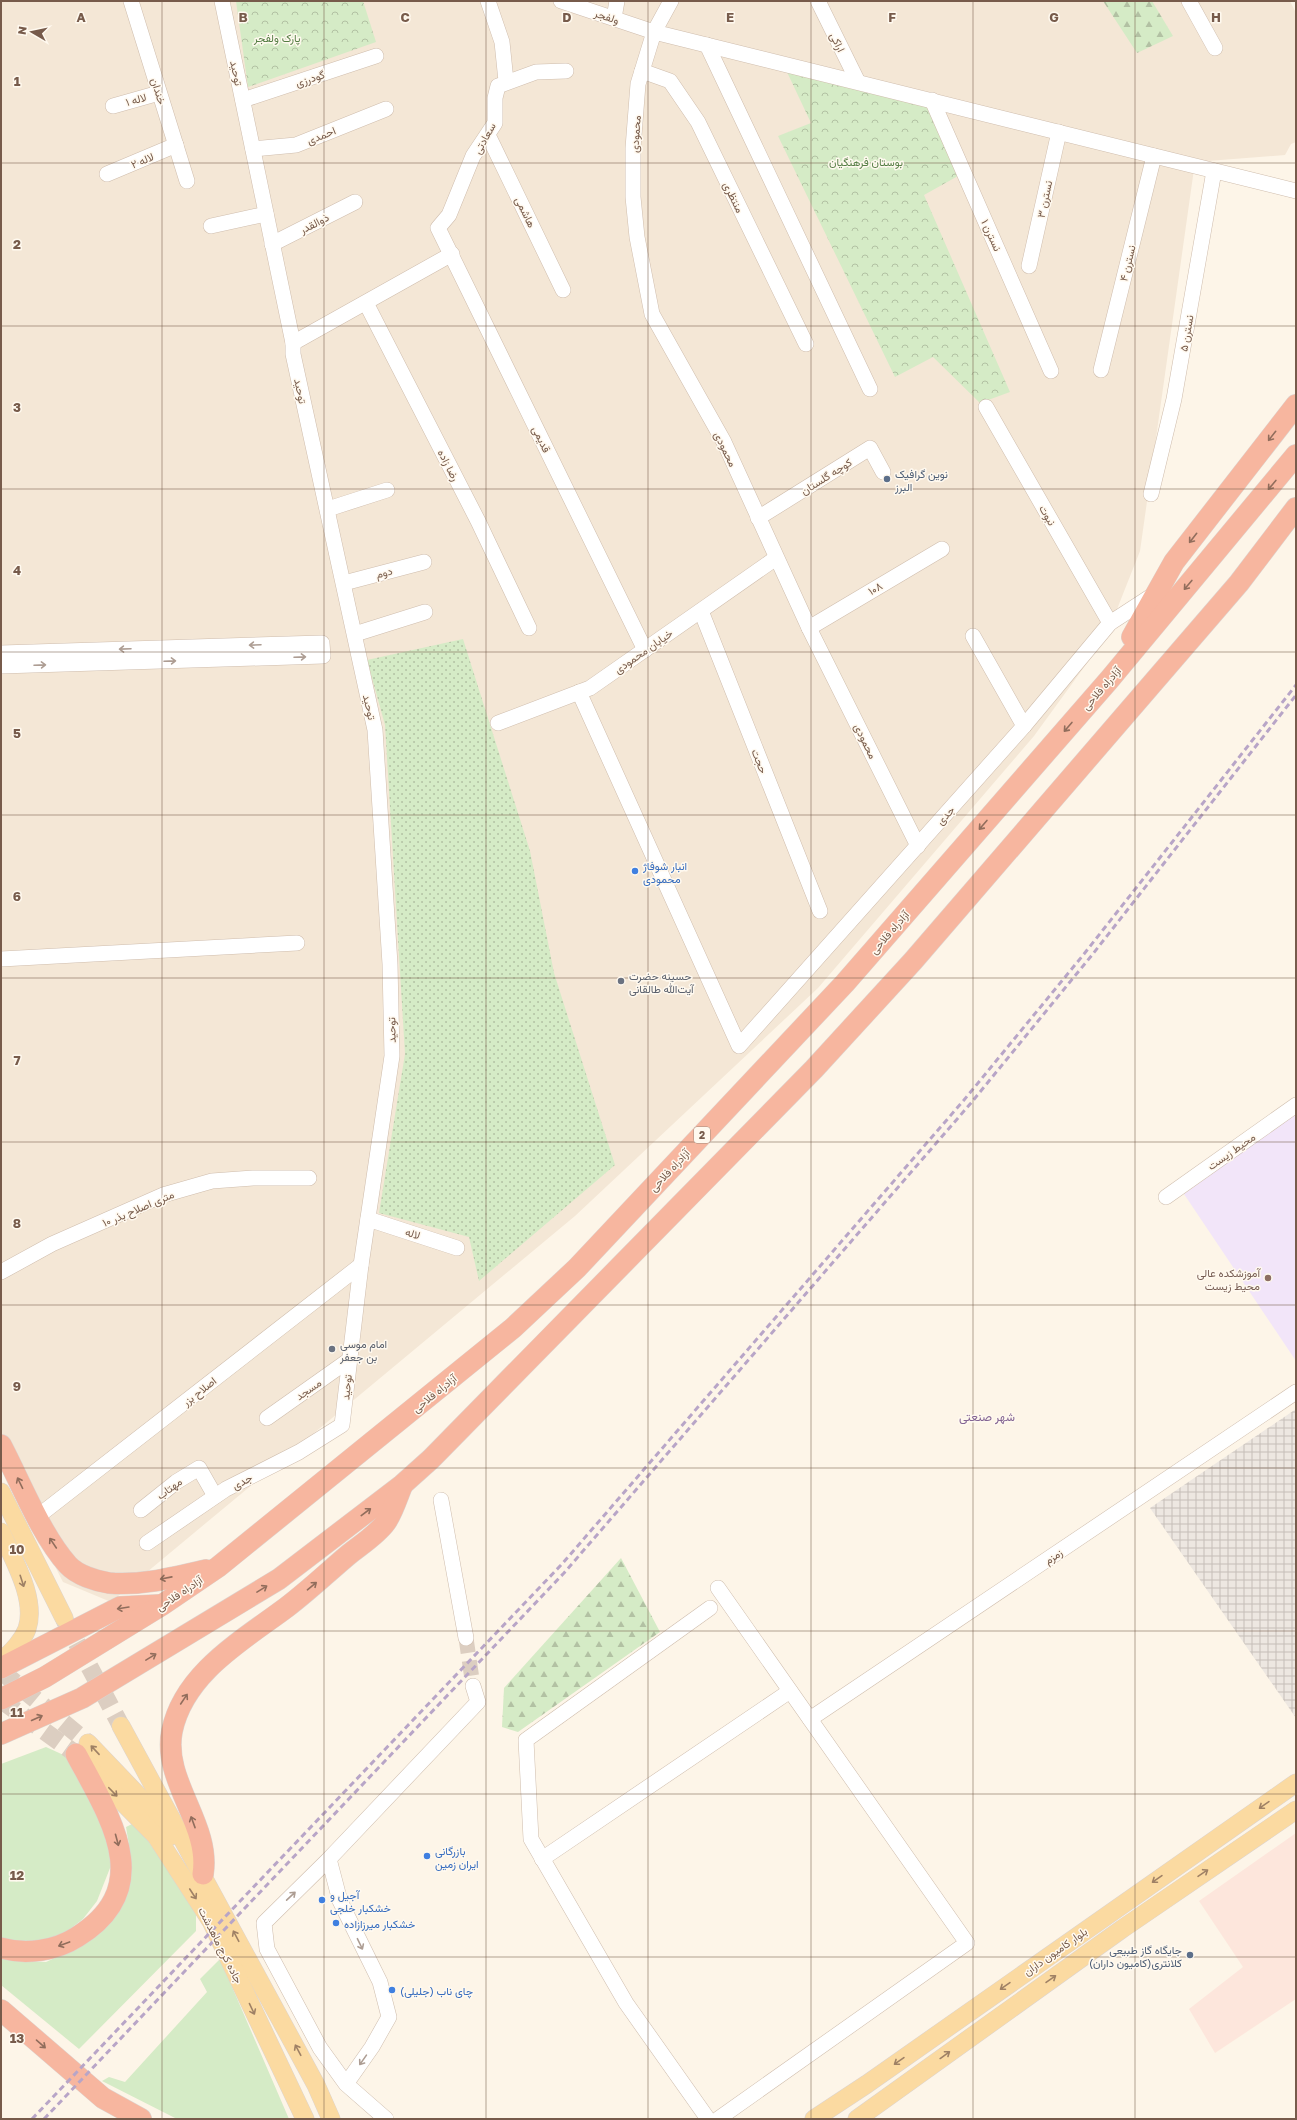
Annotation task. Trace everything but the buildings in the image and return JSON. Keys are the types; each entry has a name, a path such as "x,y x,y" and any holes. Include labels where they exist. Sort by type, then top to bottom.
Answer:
{"highway":[{"path":"1108,680 1174,562 1296,405"},
{"name":"آزادراه فلاحی","path":"1,1699 45,1677 162,1605 218,1567 513,1328 577,1268 845,983 1108,680 1296,455"},
{"path":"5,1735 82,1698 279,1579 402,1485 824,1058 913,961 1239,583 1288,523 1296,508"},
{"path":"1,1445 38,1518 68,1566 88,1578 110,1583 137,1582 163,1579 218,1567"},
{"path":"203,1874 204,1866 200,1839 170,1758 172,1731 180,1706 194,1684 211,1666 289,1606 386,1523 402,1485"},
{"path":"1,1668 120,1607 162,1605"},
{"path":"1,1948 8,1950 40,1951 67,1944 89,1930 106,1913 117,1894 122,1865 118,1839 82,1748"},
{"path":"1,2010 103,2098 141,2119"}],"main road":[{"path":"1,1492 64,1618"},
{"path":"1,1532 21,1576 29,1603 30,1618 27,1630 17,1647 1,1662"},
{"name":"جاده کرج ماهدشت","path":"121,1726 203,1874 316,2085 331,2119"},
{"name":"جاده کرج ماهدشت","path":"82,1748 160,1842 211,1921 305,2119"},
{"path":"82,1748 152,1810 196,1871 203,1874"},
{"name":"بلوار کامیون داران","path":"814,2119 867,2084 1296,1783"},
{"name":"بلوار کامیون داران","path":"857,2119 1122,1929 1296,1810"},
{"path":"272,2052 297,2119"},
{"path":"316,2085 340,2119"}],"street":[{"name":"خندان","path":"131,1 187,181"},
{"name":"توحید","path":"222,1 293,343 293,354 375,730 389,956 392,1048 349,1360 342,1425"},
{"path":"488,1 502,42 506,82 536,72 566,71"},
{"name":"ولفجر","path":"561,1 654,32 1154,156 1292,188"},
{"path":"614,18 617,1"},
{"name":"محمودی","path":"671,1 654,32 638,84 633,148 633,197 637,237 652,314 724,442 809,628 918,846"},
{"name":"اراکی","path":"818,1 858,82"},
{"path":"1189,1 1215,48"},
{"path":"707,45 870,389"},
{"name":"گودرزی","path":"243,100 376,56"},
{"name":"منتظری","path":"642,71 670,81 698,122 806,344"},
{"name":"سعادتی","path":"438,228 450,215 473,156 494,123 495,98 498,86 506,82"},
{"name":"لاله ۱","path":"113,106 159,93"},
{"name":"نسترن ۱","path":"932,100 1051,371"},
{"name":"احمدی","path":"253,149 296,146 386,109"},
{"name":"نسترن ۳","path":"1029,266 1059,132"},
{"name":"هاشمی","path":"488,134 563,290"},
{"name":"لاله ۲","path":"107,174 176,145"},
{"name":"نسترن ۴","path":"1101,370 1154,156"},
{"name":"نسترن ۵","path":"1151,494 1174,399 1214,170"},
{"name":"ذوالقدر","path":"272,244 355,202"},
{"path":"211,226 266,214"},
{"name":"قدیمی","path":"438,228 644,650"},
{"path":"293,343 452,254"},
{"name":"رضا زاده","path":"366,303 478,521 529,628"},
{"name":"نبوت","path":"986,408 1110,623"},
{"name":"کوچه گلستان","path":"758,518 870,448 883,472"},
{"path":"328,509 387,490"},
{"name":"۱۰۸","path":"809,628 942,549"},
{"name":"خیابان محمودی","path":"498,723 590,688 776,558"},
{"name":"دوم","path":"344,583 424,562"},
{"name":"جدی","path":"580,692 739,1046 1024,726 1110,623 1158,591"},
{"name":"حجت","path":"701,611 820,911"},
{"path":"355,634 425,612"},
{"path":"972,636 1024,726"},
{"path":"1,654 322,642 323,656 1,666"},
{"path":"1,959 297,943"},
{"name":"محیط زیست","path":"1166,1197 1296,1105"},
{"name":"۱۰ متری اصلاح بذر","path":"1,1272 52,1244 163,1195 212,1181 253,1178 309,1178"},
{"name":"لاله","path":"368,1219 458,1248"},
{"name":"اصلاح بزر","path":"38,1518 362,1265"},
{"name":"مسجد","path":"267,1418 349,1360"},
{"name":"زمزم","path":"810,1719 1296,1392"},
{"name":"جدی","path":"147,1543 215,1496 299,1452 342,1425"},
{"name":"مهتاب","path":"141,1510 176,1482 203,1465 215,1496"},
{"path":"441,1500 466,1638"},
{"path":"718,1588 967,1943 718,2119"},
{"path":"708,2119 626,2003 530,1839 526,1740 710,1608"},
{"path":"386,2119 346,2084 320,2048 267,1949 264,1923 329,1859 478,1702 473,1686"},
{"path":"542,1859 790,1691"},
{"path":"329,1859 340,1901 380,1982 389,2017 372,2047 346,2084"}],"shaded area":[{"path":"1,1 1290,1 1296,13 1296,142 1291,144 1285,155 1195,162 1140,551 1106,637 1034,736 818,988 575,1216 111,1602 63,1582 1,1460"},
{"name":"آموزشکده عالی محیط زیست","path":"1296,1113 1296,1361 1184,1194"},
{"path":"1296,1409 1296,1718 1150,1508"},
{"path":"1296,1833 1296,1999 1215,2053 1189,2009 1243,1967 1199,1901"}],"green space":[{"name":"پارک ولفجر","path":"236,1 363,1 376,42 248,87"},
{"path":"1103,1 1152,1 1173,36 1137,53"},
{"name":"بوستان فرهنگیان","path":"787,72 930,102 958,176 924,195 1010,392 980,403 933,357 895,377 778,136 811,123"},
{"path":"463,639 530,851 554,973 615,1165 479,1281 469,1237 379,1213 405,1054 385,725 367,660"},
{"path":"621,1558 660,1632 518,1732 502,1727 504,1688"},
{"path":"46,1747 68,1757 96,1803 112,1863 97,1901 83,1919 57,1939 11,1944 1,1941 1,1764"},
{"path":"132,1824 144,1835 196,1911 196,1931 79,2049 1,1985 1,1957 25,1961 46,1962 70,1951 126,1889 130,1851 126,1827"},
{"path":"220,1959 289,2119 177,2119 102,2081 109,2077 125,2082 207,1992 200,1979"}],"tunnel":[{"path":"64,1619 121,1726"},
{"path":"466,1638 473,1686"},
{"path":"1,1671 88,1743"},
{"path":"1,1700 76,1754"}],"railway":[{"path":"32,2119 562,1564 964,1100 1084,954 1296,685"},
{"path":"44,2119 564,1573 971,1103 1092,955 1296,695"}],"place":[{"name":"نوین گرافیک البرز","path":"887,479"},
{"name":"انبار شوفاژ محمودی","path":"635,871"},
{"name":"حسینه حضرت آیت‌الله طالقانی","path":"621,981"},
{"name":"آموزشکده عالی محیط زیست","path":"1268,1278"},
{"name":"امام موسی بن جعفر","path":"332,1349"},
{"name":"بازرگانی ایران زمین","path":"427,1856"},
{"name":"آجیل و خشکبار خلجی","path":"322,1900"},
{"name":"خشکبار میرزازاده","path":"336,1923"},
{"name":"جایگاه گاز طبیعی کلانتری(کامیون داران)","path":"1190,1955"},
{"name":"چای ناب (جلیلی)","path":"392,1990"}],"district":[{"name":"شهر صنعتی","path":"987,1416"}]}
